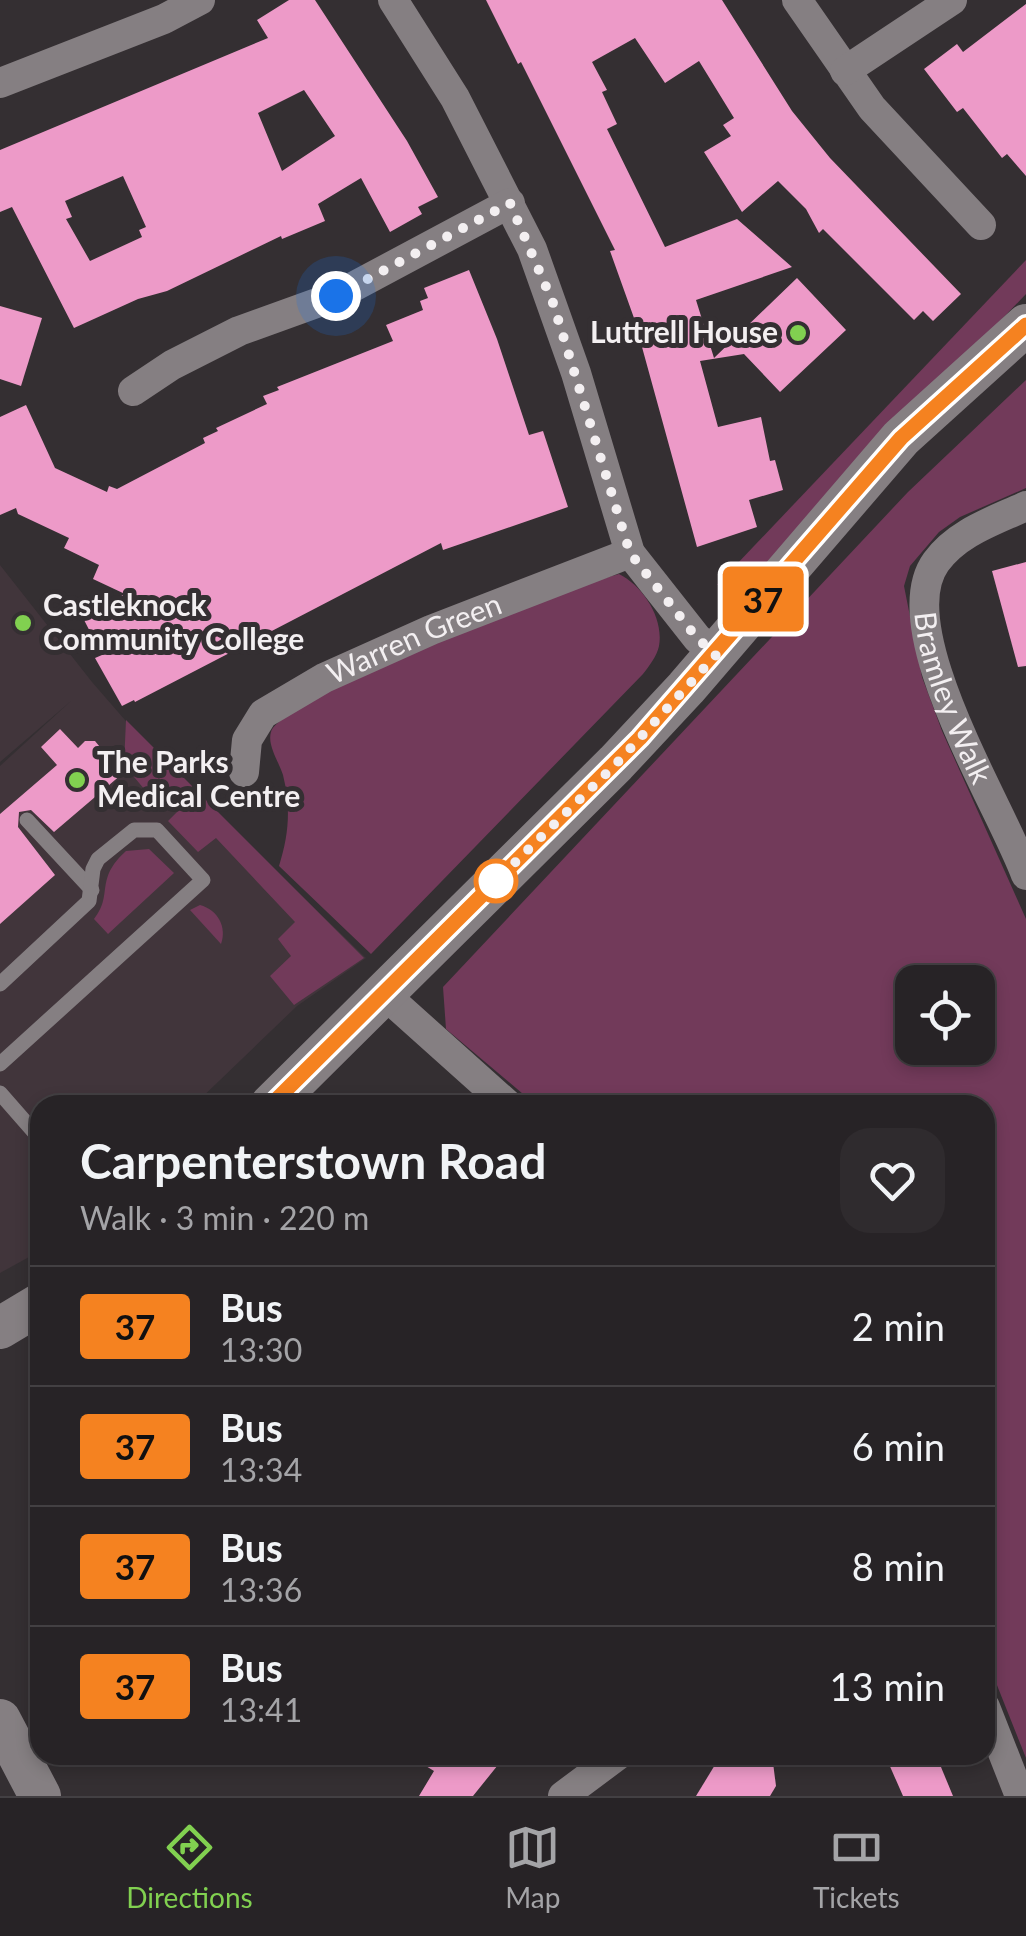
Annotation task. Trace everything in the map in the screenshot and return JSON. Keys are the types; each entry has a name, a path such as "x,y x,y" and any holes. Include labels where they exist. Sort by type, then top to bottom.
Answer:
{"street":[{"path":"0,83 164,19 200,0"},
{"path":"393,0 454,96 510,203 553,303 630,553 697,638 716,655"},
{"path":"797,0 845,71 910,151 981,224"},
{"path":"845,71 952,0"},
{"path":"133,391 172,365 239,330 336,296 510,203"},
{"path":"281,1095 616,764 716,655 901,438 1026,325"},
{"name":"Bramley Walk","path":"1026,506 976,529 946,550 926,580 924,600 936,668 956,726 1019,836 1026,874"},
{"name":"Warren Green","path":"244,772 247,740 262,714 324,678 431,630 630,553"},
{"path":"384,994 497,1095"},
{"path":"0,1328 30,1310"},
{"path":"0,1720 40,1796"},
{"path":"995,1733 1020,1796"},
{"path":"563,1796 605,1765"}],"lane":[{"path":"27,820 92,890"},
{"path":"0,984 88,902 98,859 126,835 146,828 156,830 203,880 0,1064"},
{"path":"0,1093 30,1127"}],"shaded area":[{"path":"1026,260 1026,294 747,584 717,585"},
{"path":"1026,380 1026,488 960,517 939,532 910,566 904,586 922,677 1026,919 1026,1758 995,1680 995,1095 524,1095 446,1029 443,987 908,492"},
{"path":"0,565 151,750 366,958 297,1006 204,1095 30,1095 30,1256 0,1273 0,766 71,701 0,762"},
{"path":"619,574 636,586 655,614 660,635 652,661 371,954 279,866 288,810 271,732 287,716 373,670 491,620"},
{"path":"126,720 364,958 294,1005 270,976 291,956 278,939 295,922 216,838 198,852 168,821 183,806 159,778 145,790 124,765"},
{"path":"149,849 174,873 108,934 94,919 103,902 110,870 126,851"},
{"path":"200,905 220,920 221,944 190,910"}],"building":[{"path":"289,0 315,0 407,141 438,197 418,207 422,214 390,232 361,178 318,204 325,221 282,239 281,236 167,291 138,299 74,328 12,207 0,212 0,150 268,38 257,20","holes":["304,90 335,136 282,171 258,113","123,176 146,227 139,230 142,237 90,261 66,219 72,217 65,201"]},
{"path":"486,0 722,0 792,111 830,158 961,294 933,321 923,311 914,320 823,229 819,233 806,209 778,181 742,212 704,152 731,136 723,125 734,118 699,61 665,83 635,38 592,62 607,90 602,92 617,124 607,129 665,247 737,219 792,267 696,300 714,358 797,278 846,330 780,392 744,354 700,361 718,427 761,417 770,461 775,460 783,490 749,500 757,527 697,547 634,318 610,251 615,250"},
{"path":"1026,4 1026,176 1007,154 1002,158 963,108 957,112 924,69 957,44 963,52"},
{"path":"469,270 529,435 543,431 568,507 443,550 441,543 122,706 95,658 102,655 82,616 125,594 93,579 99,565 64,548 69,538 18,514 16,508 0,515 0,417 26,405 55,468 107,492 109,486 117,489 205,443 203,438 218,431 216,428 267,404 263,396 279,390 277,387 393,341 386,325 423,310 420,301 428,298 424,288"},
{"path":"0,306 42,318 21,386 0,379"},
{"path":"1026,562 1026,666 1018,667 992,571"},
{"path":"60,729 78,748 85,741 95,741 122,774 54,832 31,810 19,812 18,827 55,875 0,924 0,814 57,765 41,747"},
{"path":"424,1765 498,1765 473,1796 419,1796 434,1771"},
{"path":"715,1765 773,1765 776,1786 770,1796 696,1796"},
{"path":"889,1765 940,1765 953,1796 903,1796"}],"bus line":[{"name":"37","path":"282,1095 616,764 716,655 901,438 1026,325"}],"place":[{"name":"Luttrell House","path":"798,333"},
{"name":"Castleknock Community College","path":"23,623"},
{"name":"The Parks Medical Centre","path":"77,780"}],"route":[{"path":"336,296 510,203 553,303 630,553 697,638 716,655 616,764 496,881"}]}
